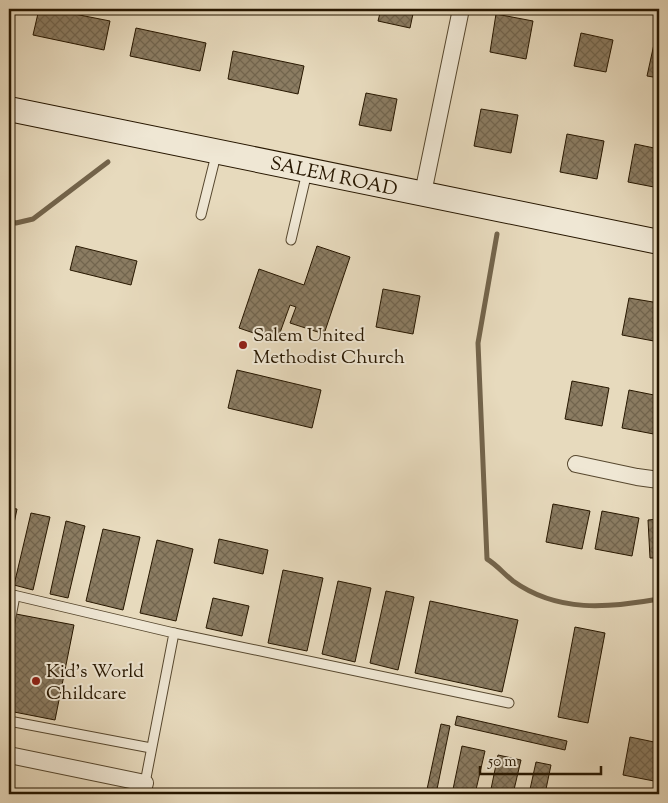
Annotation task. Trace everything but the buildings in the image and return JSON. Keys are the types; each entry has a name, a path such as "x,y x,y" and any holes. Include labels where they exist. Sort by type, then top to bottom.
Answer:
{"main road":[{"name":"SALEM ROAD","path":"9,109 659,242"}],"street":[{"path":"423,193 461,9"},
{"path":"576,464 659,480"},
{"path":"9,755 144,789"}],"lane":[{"path":"201,215 217,151"},
{"path":"291,240 307,169"},
{"path":"9,627 12,595 174,632 509,703"},
{"path":"144,789 174,632"},
{"path":"9,721 151,748"}],"waterway":[{"path":"9,221 16,223 33,219 108,162"},
{"path":"497,234 478,343 487,559 513,581 548,599 566,603 602,606 659,599"}],"place":[{"name":"Salem United Methodist Church","path":"243,345"},
{"name":"Kid's World Childcare","path":"36,681"}]}
